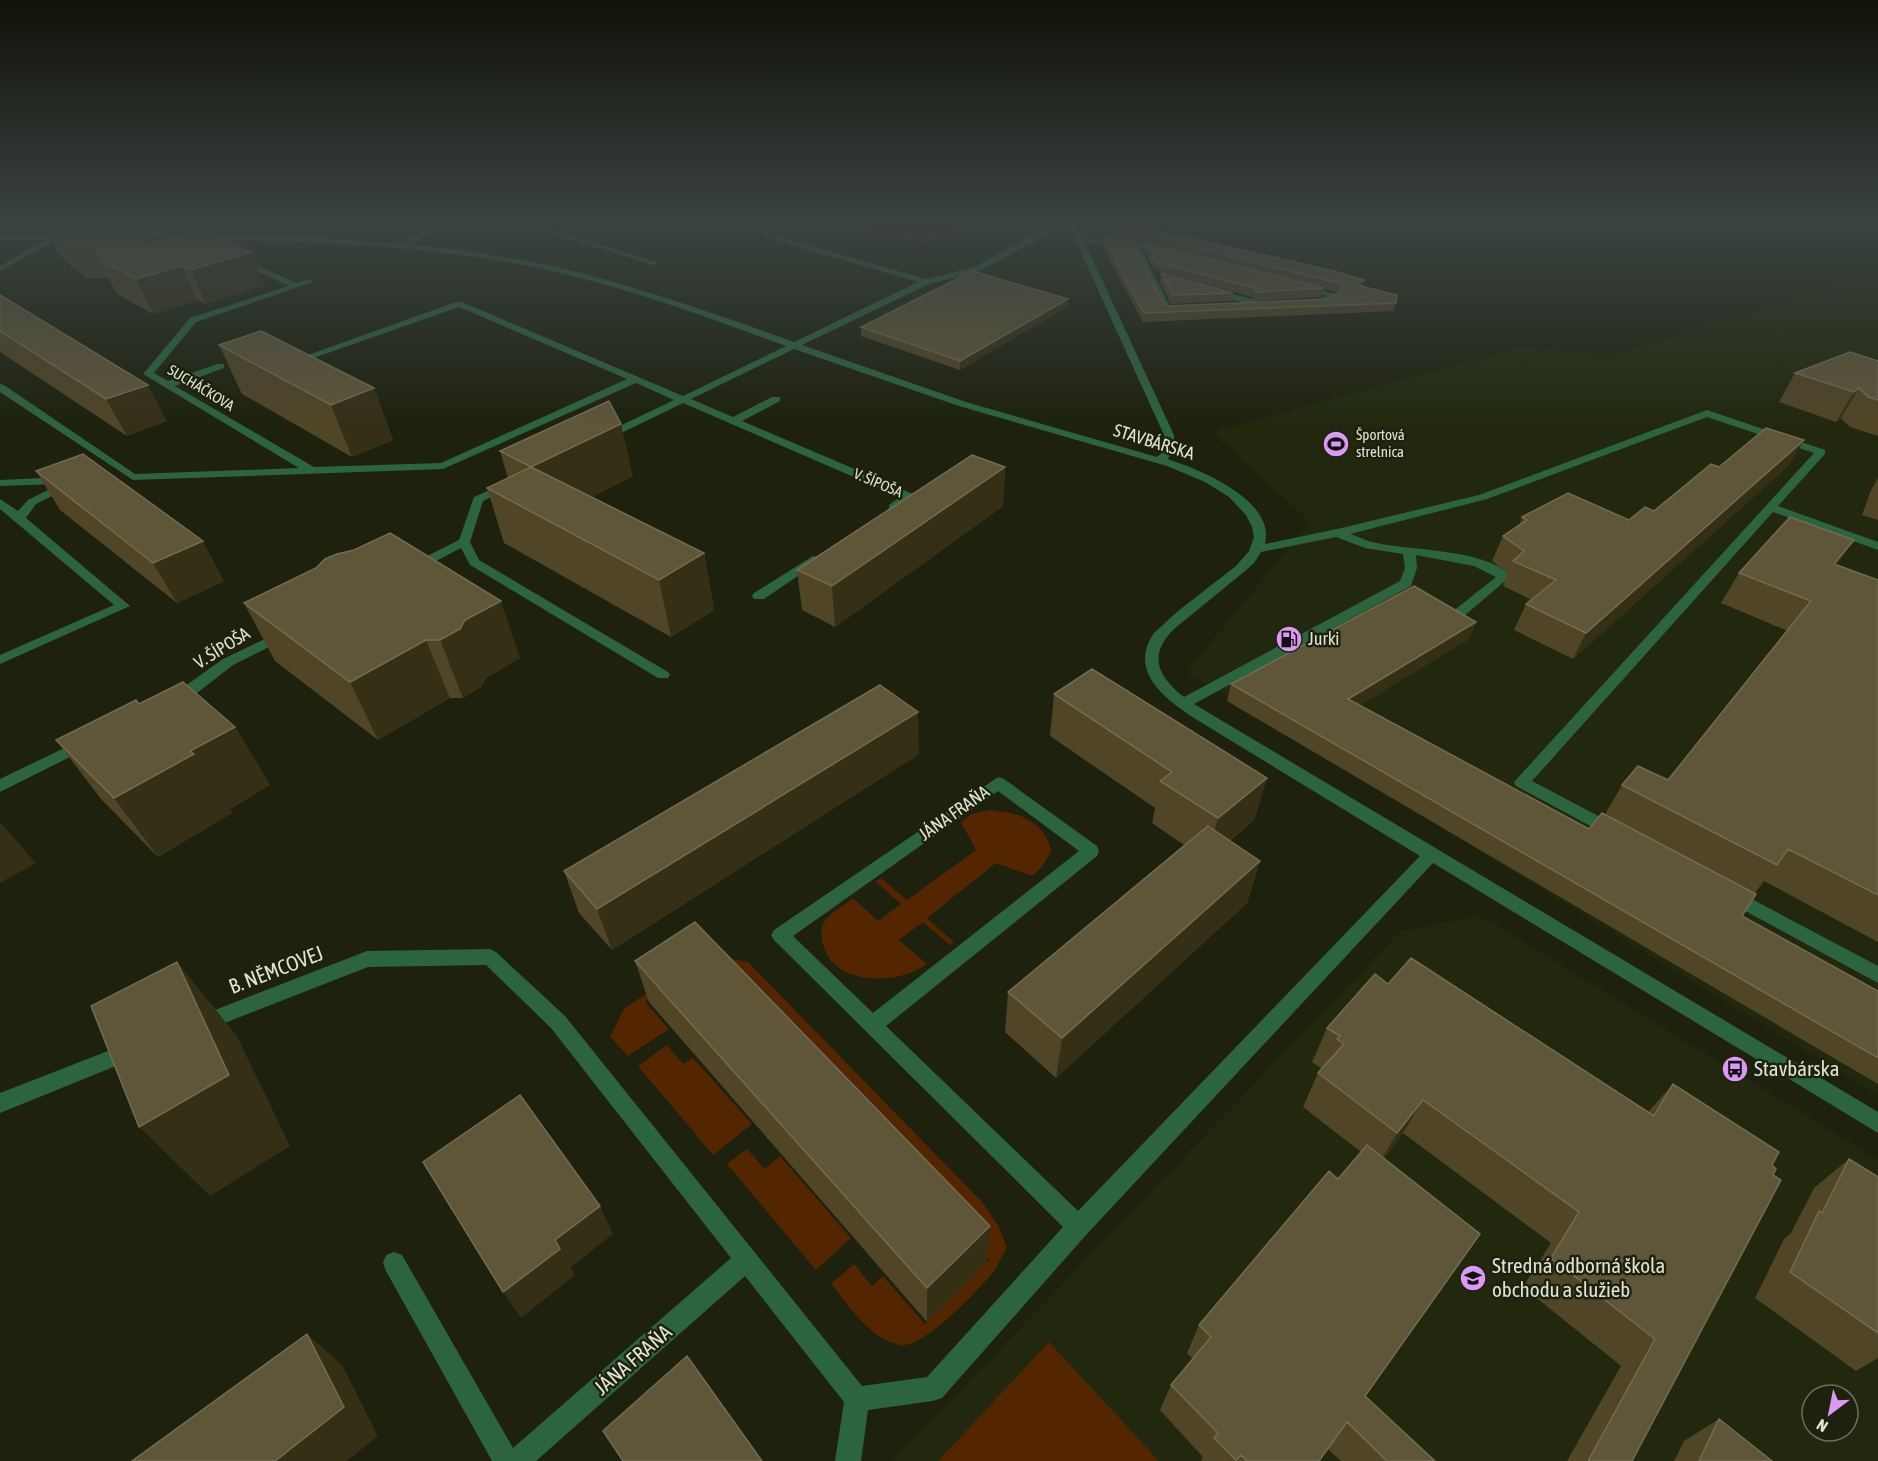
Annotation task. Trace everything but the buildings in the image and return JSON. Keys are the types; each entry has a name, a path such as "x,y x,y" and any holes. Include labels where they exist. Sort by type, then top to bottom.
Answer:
{"street":[{"name":"SUCHÁČKOVA","path":"277,292 193,320 148,374 312,471"},
{"name":"STAVBÁRSKA","path":"632,292 940,397 1206,477 1234,495 1256,522 1260,535 1257,549"},
{"path":"596,442 905,292"},
{"path":"1105,292 1169,435 1168,452 1159,461"},
{"path":"1158,292 1167,309 1188,308"},
{"path":"1214,292 1264,305"},
{"path":"1305,303 1326,302 1335,295 1323,292"},
{"path":"299,360 459,304 681,400"},
{"path":"1232,306 1274,304"},
{"path":"167,385 221,366"},
{"path":"110,478 443,466 636,379"},
{"path":"0,387 133,477"},
{"path":"733,421 776,399"},
{"name":"V. ŠÍPOŠA","path":"681,400 909,496 881,515"},
{"path":"1627,838 1522,782 1821,452 1707,413 1484,497 1257,549 1242,569 1186,612 1154,643 1150,656 1153,669 1170,693 1183,704 1878,1123"},
{"path":"521,478 478,499 464,542 474,562 663,675"},
{"path":"0,483 76,480 32,502 19,518"},
{"path":"0,503 123,606 0,660"},
{"path":"1769,507 1878,546"},
{"path":"1337,532 1369,545 1478,563 1505,576 1452,620"},
{"path":"402,573 464,542"},
{"path":"1183,704 1406,583 1410,568 1410,552"},
{"path":"759,596 825,553"},
{"name":"V. ŠÍPOŠA","path":"160,706 192,690 228,662 290,631"},
{"path":"0,786 96,738"},
{"name":"JÁNA FRAŇA","path":"872,1025 1092,851 998,783 780,935 1078,1227"},
{"path":"857,1399 933,1389 1078,1227 1431,855"},
{"path":"1721,890 1878,975"},
{"name":"B. NĚMCOVEJ","path":"189,1029 367,959 490,957 558,1022 748,1259"},
{"path":"0,1102 145,1046"},
{"path":"748,1259 857,1399 848,1461"},
{"name":"JÁNA FRAŇA","path":"517,1461 748,1259"},
{"path":"394,1263 506,1461"}],"shaded area":[{"path":"1814,292 1878,292 1878,1095 1187,672 1310,522 1212,432 1518,348 1613,355"},
{"path":"990,810 1020,816 1037,826 1048,841 1051,852 1041,868 1032,876 996,863 927,918 954,942 950,945 923,922 899,940 927,964 914,971 899,976 866,978 838,967 828,955 822,940 822,929 827,918 853,898 878,921 901,904 876,882 881,878 907,900 976,850 961,822 972,814"},
{"name":"Stredná odborná škola obchodu a služieb","path":"1474,917 1486,919 1878,1160 1878,1461 893,1461 1400,932"},
{"path":"703,954 748,962 982,1202 998,1225 1007,1248 995,1269 950,1317 922,1338 910,1344 900,1345 889,1342 861,1320 831,1284 854,1264 872,1286 883,1276 925,1324 989,1260 706,961 645,1002 669,1029 628,1056 610,1037 624,1009"},
{"path":"667,1045 683,1064 693,1058 752,1124 713,1155 638,1066"},
{"path":"747,1149 765,1169 780,1156 851,1238 816,1270 727,1164"},
{"path":"1049,1342 1159,1461 938,1461"}],"place":[{"name":"Športová strelnica","path":"1336,444"},
{"name":"Jurki","path":"1289,639"},
{"name":"Stavbárska","path":"1735,1069"},
{"name":"Stredná odborná škola obchodu a služieb","path":"1473,1278"}]}
